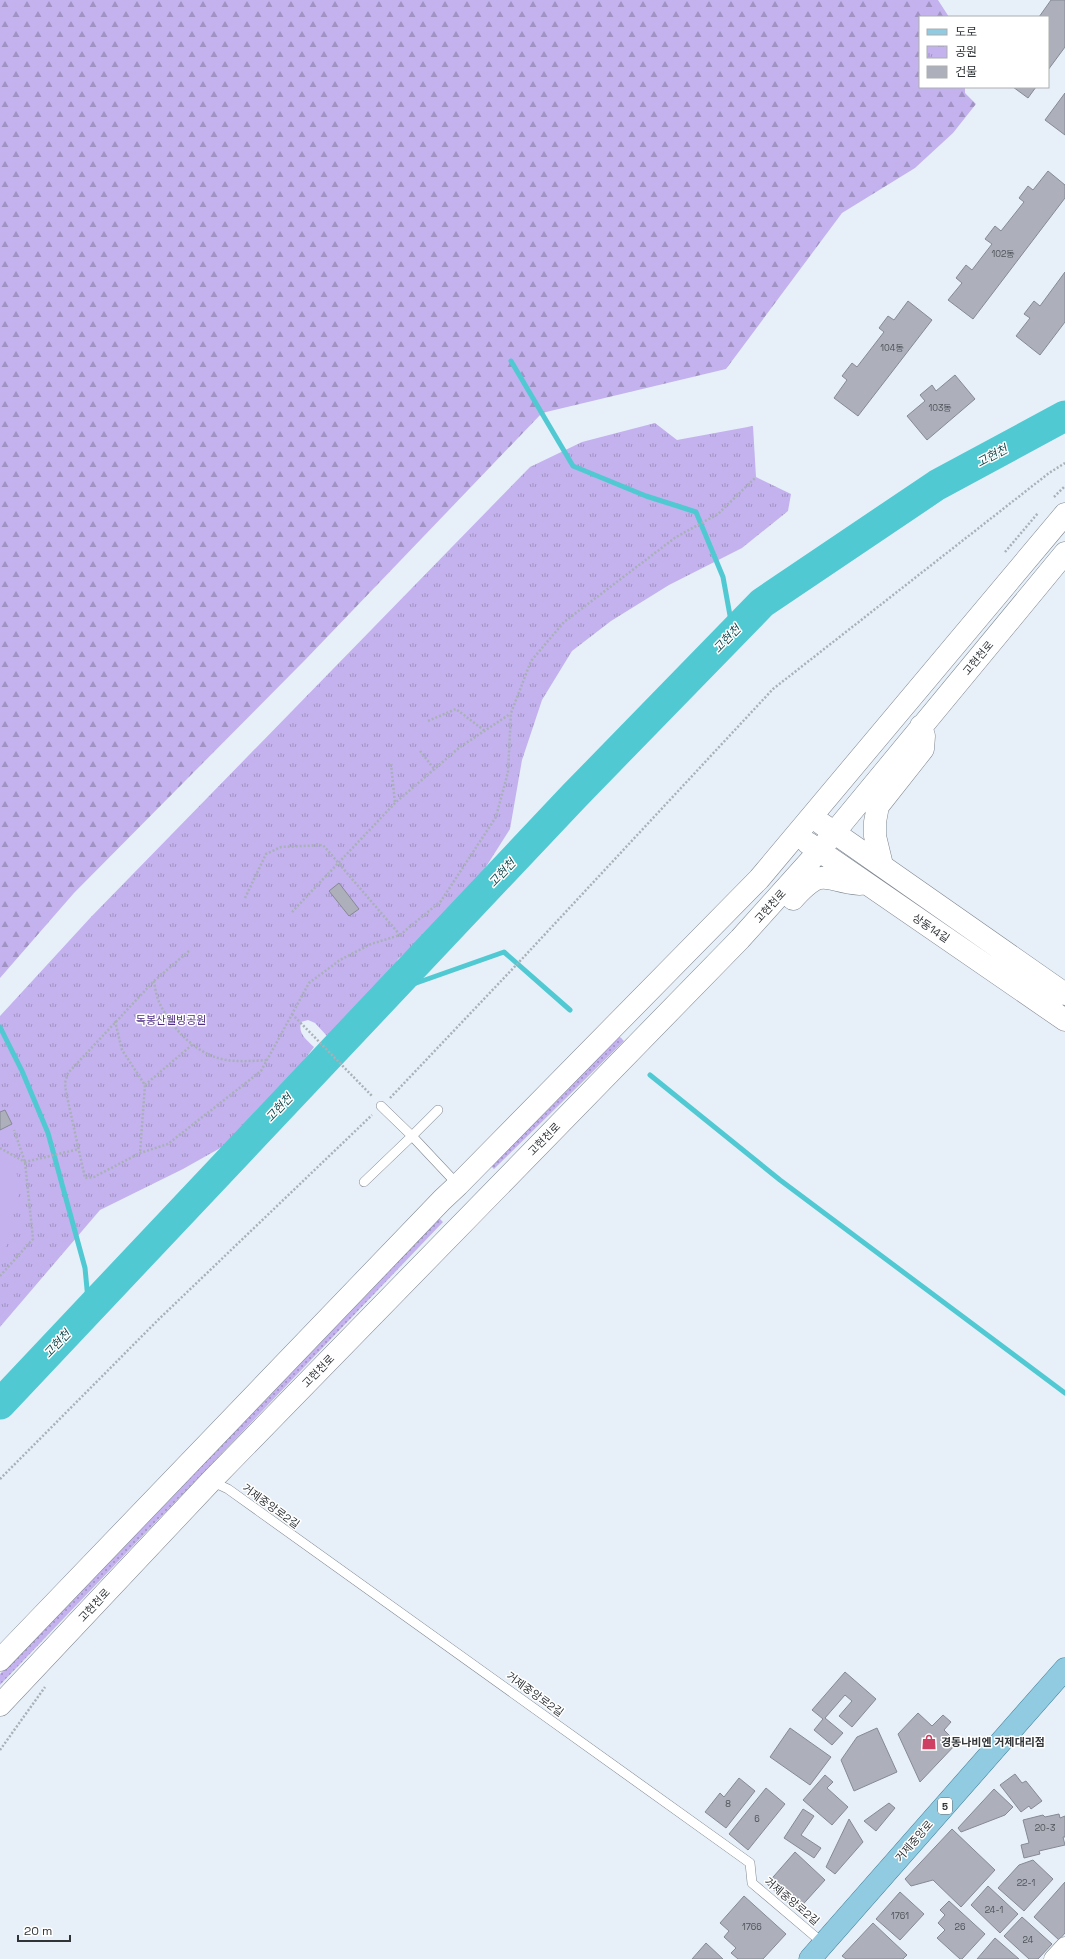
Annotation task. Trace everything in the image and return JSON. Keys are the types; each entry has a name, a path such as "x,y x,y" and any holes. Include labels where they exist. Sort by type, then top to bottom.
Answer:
{"main road":[{"name":"거제중앙로","path":"817,1951 1065,1669"}],"street":[{"path":"0,1660 442,1200 753,885 797,836 811,816 1058,508"},
{"name":"고현천로","path":"0,1705 211,1481 740,939 835,832 1065,553"},
{"path":"882,865 876,836 875,822 878,806 923,749 924,736 921,726"},
{"name":"상동14길","path":"811,816 1065,994"},
{"name":"상동14길","path":"797,836 1065,1020"},
{"path":"740,939 749,938 761,933 806,884 816,879 833,878 868,885"},
{"path":"1053,1959 1065,1946"}],"lane":[{"path":"381,1106 412,1136 458,1185"},
{"path":"364,1182 438,1110"},
{"name":"거제중앙로2길","path":"211,1481 228,1489 750,1863 752,1884 817,1951"}],"path":[{"path":"0,1479 159,1319 381,1106 510,972 773,689 1049,473 1065,463"},
{"path":"189,951 154,981 68,1073 65,1082 85,1178 94,1177 140,1152 168,1144 262,1071 309,983 334,965 371,944 400,935 441,901 496,817 508,772 510,713 531,661 564,622 676,537 718,514 756,477"},
{"path":"1058,508 1065,486"},
{"path":"1000,558 1040,511"},
{"path":"428,721 456,709 485,731"},
{"path":"292,912 395,803 460,747 510,713"},
{"path":"420,751 435,770"},
{"path":"391,764 395,803"},
{"path":"245,898 266,854 281,847 323,845 339,861 400,935"},
{"path":"154,981 158,1001 171,1023 193,1044 215,1057 245,1062 268,1060"},
{"path":"292,1014 381,1106"},
{"path":"115,1021 122,1050 145,1084 140,1152"},
{"path":"145,1084 193,1044"},
{"path":"0,1276 33,1239 25,1162 14,1130"},
{"path":"0,1148 25,1162 79,1149"}],"green space":[{"path":"0,0 938,0 948,16 919,16 919,88 965,88 965,93 976,104 953,133 915,168 842,213 726,369 542,413 306,659 74,893 0,978"},
{"name":"독봉산웰빙공원","path":"655,423 677,440 753,426 756,477 791,494 788,511 742,548 669,585 611,621 572,651 542,700 522,760 510,829 477,881 438,925 398,959 388,982 327,1036 315,1023 308,1020 301,1022 300,1026 302,1033 314,1047 272,1103 231,1142 183,1169 100,1210 0,1327 0,1016 91,917 530,467 582,442"},
{"path":"618,1035 624,1041 494,1169 489,1164"},
{"path":"0,1157 12,1166 17,1176 18,1202 10,1211 11,1228 9,1240 0,1255"},
{"path":"437,1216 443,1222 0,1685 0,1674"}],"building":[{"path":"1051,0 1065,0 1065,47 1049,69 1049,16 1040,16"},
{"path":"1014,88 1035,88 1028,98"},
{"path":"1065,93 1065,135 1045,120"},
{"path":"1048,171 1065,185 1065,198 973,319 948,300 962,283 956,278 966,265 972,270 992,244 985,239 995,226 1001,231 1024,202 1019,198 1028,186 1033,190"},
{"path":"1065,272 1065,322 1040,355 1016,336 1030,318 1024,314 1034,301 1040,306"},
{"path":"908,301 932,320 858,416 834,398 847,380 842,376 852,363 857,367 884,332 879,328 888,316 894,320"},
{"path":"955,375 975,399 927,440 907,416 925,401 920,395 932,385 936,391"},
{"path":"339,883 359,909 349,916 329,891"},
{"path":"5,1110 12,1124 0,1130 0,1112"},
{"path":"845,1672 876,1699 852,1727 839,1716 852,1701 845,1695 825,1718 843,1733 832,1745 814,1730 823,1719 812,1710"},
{"path":"918,1713 932,1726 943,1715 951,1722 944,1730 957,1743 920,1782 898,1734"},
{"path":"790,1728 831,1757 810,1785 770,1757"},
{"path":"877,1728 897,1772 854,1791 841,1760 857,1737"},
{"path":"1015,1774 1022,1783 1026,1781 1042,1801 1031,1809 1029,1806 1021,1812 1000,1785"},
{"path":"825,1775 833,1782 827,1788 848,1807 832,1825 803,1800"},
{"path":"739,1778 755,1791 726,1828 705,1812 720,1793 724,1797"},
{"path":"766,1788 785,1804 748,1850 729,1834"},
{"path":"994,1789 1013,1807 1005,1815 961,1832 958,1828"},
{"path":"889,1803 895,1808 876,1831 864,1821"},
{"path":"803,1809 814,1816 801,1835 821,1848 814,1858 784,1838"},
{"path":"1059,1814 1060,1818 1065,1816 1065,1837 1063,1837 1065,1845 1039,1851 1040,1854 1024,1858 1021,1845 1029,1843 1023,1820 1043,1815 1045,1817"},
{"path":"849,1819 863,1842 835,1874 826,1867"},
{"path":"952,1829 995,1870 961,1907 933,1880 911,1886 905,1879"},
{"path":"795,1852 825,1880 797,1911 767,1884"},
{"path":"1033,1860 1053,1879 1024,1911 998,1888 1019,1865"},
{"path":"1065,1882 1065,1933 1059,1940 1034,1917"},
{"path":"988,1886 1018,1914 1000,1933 971,1905"},
{"path":"900,1892 924,1914 900,1940 876,1919"},
{"path":"744,1896 786,1934 763,1959 738,1959 731,1953 736,1948 724,1937 729,1931 720,1923"},
{"path":"949,1901 985,1934 962,1959 960,1959 937,1938 945,1930 938,1923 945,1915 940,1910"},
{"path":"1022,1917 1052,1944 1038,1959 1029,1959 1004,1936"},
{"path":"873,1923 907,1955 903,1959 846,1959 842,1956"},
{"path":"995,1938 1019,1959 977,1959"},
{"path":"706,1943 723,1959 692,1959"}],"waterway":[{"path":"511,361 573,466 646,496 696,512 723,577 733,632"},
{"name":"고현천","path":"0,1404 574,796 762,603 937,485 1065,416"},
{"path":"388,993 504,952 570,1010"},
{"path":"0,1027 22,1071 48,1133 85,1268 89,1310"},
{"path":"650,1075 780,1180 1065,1393"}],"place":[{"name":"경동나비엔 거제대리점","path":"929,1742"}]}
